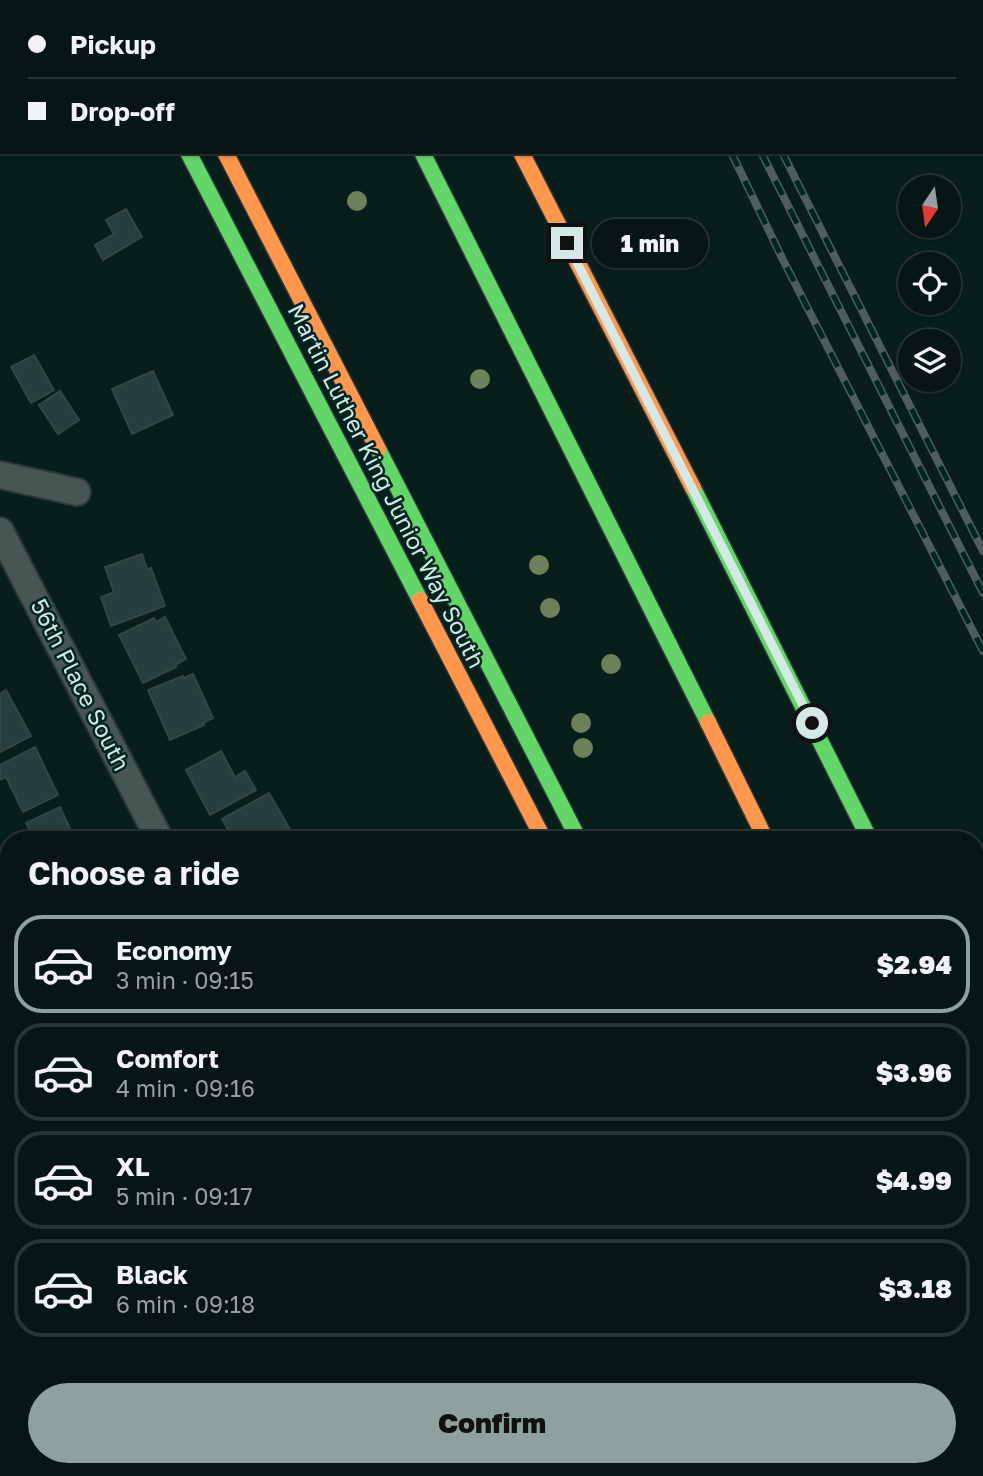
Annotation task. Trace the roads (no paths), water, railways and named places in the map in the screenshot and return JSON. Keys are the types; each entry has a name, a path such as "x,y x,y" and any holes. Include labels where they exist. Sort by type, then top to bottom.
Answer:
{"main road":[{"name":"Martin Luther King Junior Way South","path":"189,154 539,831"},
{"name":"Martin Luther King Junior Way South","path":"226,154 574,831"},
{"path":"423,154 669,640 762,831"},
{"path":"522,154 866,831"}],"street":[{"path":"0,475 77,492"},
{"name":"56th Place South","path":"0,531 155,831"}],"railway":[{"path":"732,154 783,260 983,651"},
{"path":"762,154 983,593"},
{"path":"783,154 983,551"}]}
